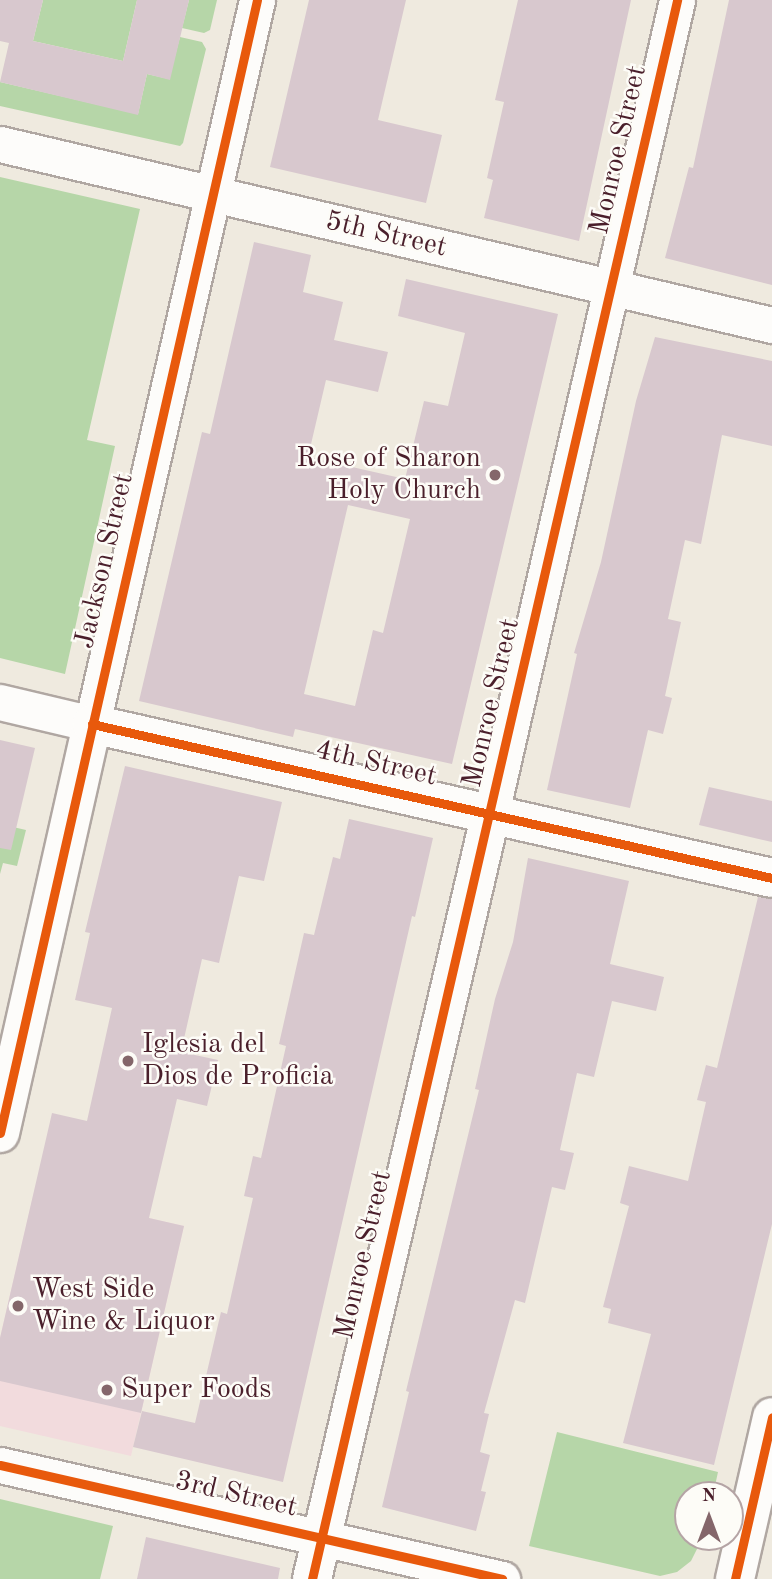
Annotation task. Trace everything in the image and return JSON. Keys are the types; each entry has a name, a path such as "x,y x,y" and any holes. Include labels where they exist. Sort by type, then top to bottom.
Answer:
{"street":[{"name":"Jackson Street","path":"0,1133 257,0"},
{"name":"Monroe Street","path":"312,1579 677,0"},
{"name":"5th Street","path":"0,144 772,325"},
{"name":"4th Street","path":"0,702 772,878"},
{"path":"735,1579 772,1417"},
{"name":"3rd Street","path":"0,1465 502,1579"}],"shaded area":[{"path":"34,1192 184,1226 131,1456 0,1426 0,1338"}],"green space":[{"path":"43,0 137,0 123,61 33,41"},
{"path":"189,0 217,0 210,30 204,33 182,28"},
{"path":"180,37 202,42 206,49 183,143 180,146 0,106 0,82 138,114 147,74 169,79"},
{"path":"0,177 140,209 87,440 115,446 65,674 0,658"},
{"path":"0,824 26,830 17,866 3,863 0,874"},
{"path":"557,1432 718,1472 716,1481 674,1481 674,1551 696,1551 691,1561 677,1572 660,1576 529,1546"},
{"path":"0,1499 113,1526 100,1579 0,1579"}],"building":[{"path":"0,0 43,0 33,41 123,61 137,0 189,0 170,80 147,74 138,115 0,82 9,43 0,41"},
{"path":"309,0 406,0 378,120 442,135 426,203 270,167"},
{"path":"518,0 631,0 579,241 484,218 493,180 487,178 504,102 495,100"},
{"path":"729,0 772,0 772,285 665,258 689,167 693,168"},
{"path":"254,242 311,255 303,292 343,302 334,340 388,352 378,392 326,380 308,457 405,479 424,401 448,406 465,333 398,316 406,279 558,314 452,764 295,729 293,737 139,701 202,432 210,434","holes":["348,505 410,519 383,633 373,630 355,706 304,694"]},
{"path":"655,337 772,361 772,446 722,435 701,544 685,540 668,619 681,622 665,696 672,698 663,734 648,730 630,808 547,790 577,654 574,653 601,562 636,401"},
{"path":"0,740 35,748 11,850 0,848"},
{"path":"125,766 282,802 264,881 239,876 219,963 202,959 181,1052 218,1060 207,1106 177,1099 149,1218 184,1226 141,1413 0,1381 0,1338 52,1113 87,1121 112,1008 75,1000 90,933 85,932"},
{"path":"709,787 772,801 772,842 699,825"},
{"path":"349,819 433,838 415,917 412,916 283,1482 133,1447 142,1411 195,1423 221,1312 227,1314 253,1198 244,1196 253,1156 261,1158 286,1046 279,1044 304,933 314,935 333,857 340,859"},
{"path":"528,858 629,881 610,964 664,977 656,1011 612,1001 594,1077 577,1073 560,1150 574,1153 565,1190 552,1187 525,1303 515,1300 484,1413 489,1414 480,1452 490,1455 481,1491 486,1492 476,1531 382,1507 409,1392 406,1391 479,1090 475,1089 495,999 513,942"},
{"path":"758,897 772,899 772,1224 714,1465 623,1443 651,1334 608,1323 611,1309 603,1307 629,1206 620,1203 629,1166 688,1181 706,1102 697,1100 706,1065 717,1068"},
{"path":"146,1537 280,1568 278,1579 137,1579"}],"cycle path":[{"path":"0,1133 257,0"},
{"path":"312,1579 677,0"},
{"path":"92,724 772,878"},
{"path":"735,1579 772,1417"},
{"path":"0,1465 502,1579"}],"place":[{"name":"Rose of Sharon Holy Church","path":"495,475"},
{"name":"Iglesia del Dios de Proficia","path":"128,1061"},
{"name":"West Side Wine & Liquor","path":"18,1306"},
{"name":"Super Foods","path":"107,1390"}]}
